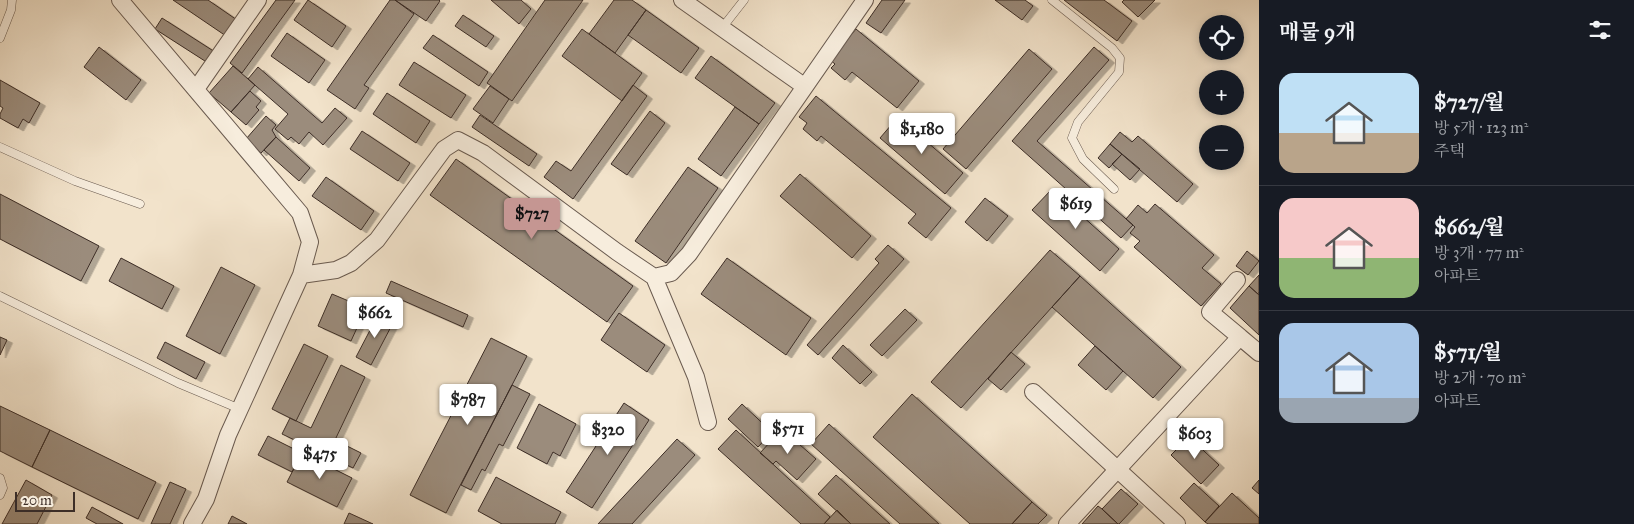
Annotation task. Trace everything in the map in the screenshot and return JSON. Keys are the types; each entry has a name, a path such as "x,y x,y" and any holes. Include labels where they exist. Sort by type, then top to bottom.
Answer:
{"street":[{"path":"120,0 300,213 310,242 301,275 228,435 206,499 192,524"},
{"path":"196,88 258,0"},
{"path":"682,0 804,86"},
{"path":"654,277 671,273 689,254 865,0"},
{"path":"301,275 336,270 351,263 377,240 444,149 458,140 483,153 654,277 696,376 708,422"},
{"path":"1237,280 1210,312 1259,353"},
{"path":"1066,524 1240,337"},
{"path":"1033,392 1177,524"}],"lane":[{"path":"0,38 11,10 12,0"},
{"path":"722,28 744,0"},
{"path":"1052,0 1112,48 1120,58 1119,72 1078,122 1072,138 1083,159 1114,189"},
{"path":"0,147 76,181 140,204"},
{"path":"0,296 178,383 240,409"},
{"path":"0,478 3,488 0,494"}],"building":[{"path":"173,0 208,0 237,20 226,36"},
{"path":"276,0 295,0 242,73 230,63"},
{"path":"308,0 346,26 332,47 294,20"},
{"path":"390,0 395,0 414,14 364,85 369,88 355,109 327,90"},
{"path":"395,0 439,0 440,1 426,21"},
{"path":"491,0 521,0 531,9 519,24"},
{"path":"545,0 583,0 512,101 487,83"},
{"path":"614,0 632,0 646,10 615,53 589,34"},
{"path":"882,0 905,0 881,33 866,23"},
{"path":"995,0 1025,0 1033,6 1022,20"},
{"path":"1064,0 1104,0 1132,21 1117,41"},
{"path":"1124,0 1155,0 1138,17 1122,2"},
{"path":"646,10 699,48 681,73 628,35"},
{"path":"463,15 494,36 486,47 455,26"},
{"path":"162,18 215,52 208,63 155,29"},
{"path":"582,29 642,73 622,101 562,56"},
{"path":"856,29 919,81 897,108 852,72 845,80 831,68 835,64 830,60"},
{"path":"287,33 325,60 309,83 271,56"},
{"path":"433,35 488,72 479,86 423,48"},
{"path":"99,47 141,80 126,100 84,67"},
{"path":"1094,47 1109,60 1037,141 1133,225 1121,238 1012,141"},
{"path":"1029,49 1052,69 966,169 943,149"},
{"path":"711,56 775,103 759,124 695,78"},
{"path":"414,62 466,95 451,118 399,85"},
{"path":"233,66 255,85 231,112 209,93"},
{"path":"258,67 322,123 335,108 347,118 323,145 309,132 299,144 291,137 288,140 275,129 288,114 248,79"},
{"path":"0,80 40,103 29,123 23,119 18,128 0,118 3,108 0,106"},
{"path":"633,85 647,96 573,199 544,177 556,161 571,171"},
{"path":"490,86 509,99 493,123 473,109"},
{"path":"250,91 261,101 256,107 259,110 246,125 231,112"},
{"path":"387,93 430,121 416,143 373,114"},
{"path":"816,96 951,208 926,238 908,223 916,214 821,136 817,141 803,129 807,123 799,117"},
{"path":"735,107 759,124 721,176 698,159"},
{"path":"650,111 665,123 627,175 611,164"},
{"path":"480,115 537,154 529,166 472,127"},
{"path":"266,116 276,125 272,130 276,137 261,153 246,139"},
{"path":"898,117 963,173 945,194 880,138"},
{"path":"362,131 410,163 398,181 350,149"},
{"path":"1120,132 1132,142 1138,136 1193,184 1177,202 1110,144"},
{"path":"276,137 310,168 299,181 264,150"},
{"path":"1110,144 1122,154 1109,168 1098,158"},
{"path":"1122,154 1140,169 1130,180 1112,164"},
{"path":"456,159 633,286 607,322 430,195"},
{"path":"688,167 718,188 666,263 635,241"},
{"path":"800,174 871,236 852,258 780,196"},
{"path":"326,177 374,211 361,230 312,196"},
{"path":"1052,189 1119,249 1100,271 1032,210"},
{"path":"0,194 99,246 81,281 0,239"},
{"path":"985,198 1008,216 987,241 965,222"},
{"path":"1155,204 1214,255 1202,268 1221,284 1201,306 1134,247 1140,241 1130,233 1135,227 1126,219 1138,205 1147,213"},
{"path":"888,245 904,259 818,355 807,345 879,263 875,259"},
{"path":"1050,250 1080,276 961,408 931,382"},
{"path":"1247,251 1259,261 1248,275 1236,266"},
{"path":"121,258 174,286 162,309 109,281"},
{"path":"727,258 811,318 786,355 701,294"},
{"path":"221,267 255,285 220,354 186,336"},
{"path":"1259,275 1259,292 1258,294 1249,286"},
{"path":"1080,276 1181,367 1153,398 1052,307"},
{"path":"391,281 468,315 463,327 386,293"},
{"path":"1249,286 1259,295 1259,335 1230,308"},
{"path":"332,294 351,302 348,310 362,317 351,341 318,326"},
{"path":"905,309 917,320 882,356 870,345"},
{"path":"379,313 394,321 371,365 356,357"},
{"path":"619,313 665,345 647,372 601,340"},
{"path":"0,337 7,340 0,355"},
{"path":"491,338 527,356 446,513 410,495"},
{"path":"165,342 205,362 196,379 157,358"},
{"path":"304,344 328,356 296,421 272,409"},
{"path":"843,345 872,372 860,384 832,358"},
{"path":"1095,346 1123,371 1106,390 1078,365"},
{"path":"1011,352 1025,364 1001,390 988,379"},
{"path":"341,365 365,377 335,440 361,453 353,468 282,434 290,418 311,428"},
{"path":"512,385 530,394 503,446 499,444 485,471 482,469 471,490 461,485"},
{"path":"912,394 1032,502 1012,524 970,524 873,437"},
{"path":"624,403 649,420 592,508 566,492"},
{"path":"539,404 576,424 560,456 553,452 547,464 517,448"},
{"path":"742,404 772,432 758,447 728,419"},
{"path":"0,406 50,430 32,467 0,451"},
{"path":"829,424 939,524 900,524 811,444"},
{"path":"782,429 816,459 797,480 776,461 773,464 760,453"},
{"path":"50,430 156,482 138,519 32,467"},
{"path":"736,430 830,517 824,524 801,524 718,449"},
{"path":"268,436 302,453 292,472 258,455"},
{"path":"1189,437 1219,465 1201,484 1171,455"},
{"path":"677,439 695,455 632,524 598,524"},
{"path":"302,453 352,478 337,507 287,482"},
{"path":"836,475 890,524 851,524 818,494"},
{"path":"496,477 561,512 555,524 502,524 478,511"},
{"path":"26,480 52,495 37,524 2,524"},
{"path":"1259,480 1259,494 1252,488"},
{"path":"170,482 186,489 170,524 151,524"},
{"path":"1194,483 1219,506 1205,522 1180,498"},
{"path":"1121,489 1138,504 1118,524 1102,509"},
{"path":"1232,493 1259,518 1259,524 1208,524 1205,522"},
{"path":"1032,502 1047,515 1038,524 1012,524"},
{"path":"1098,506 1102,509 1118,524 1082,524"},
{"path":"92,507 123,524 97,524 86,518"},
{"path":"837,510 851,524 824,524"},
{"path":"349,513 373,524 344,524"},
{"path":"232,516 247,524 228,524"}]}
